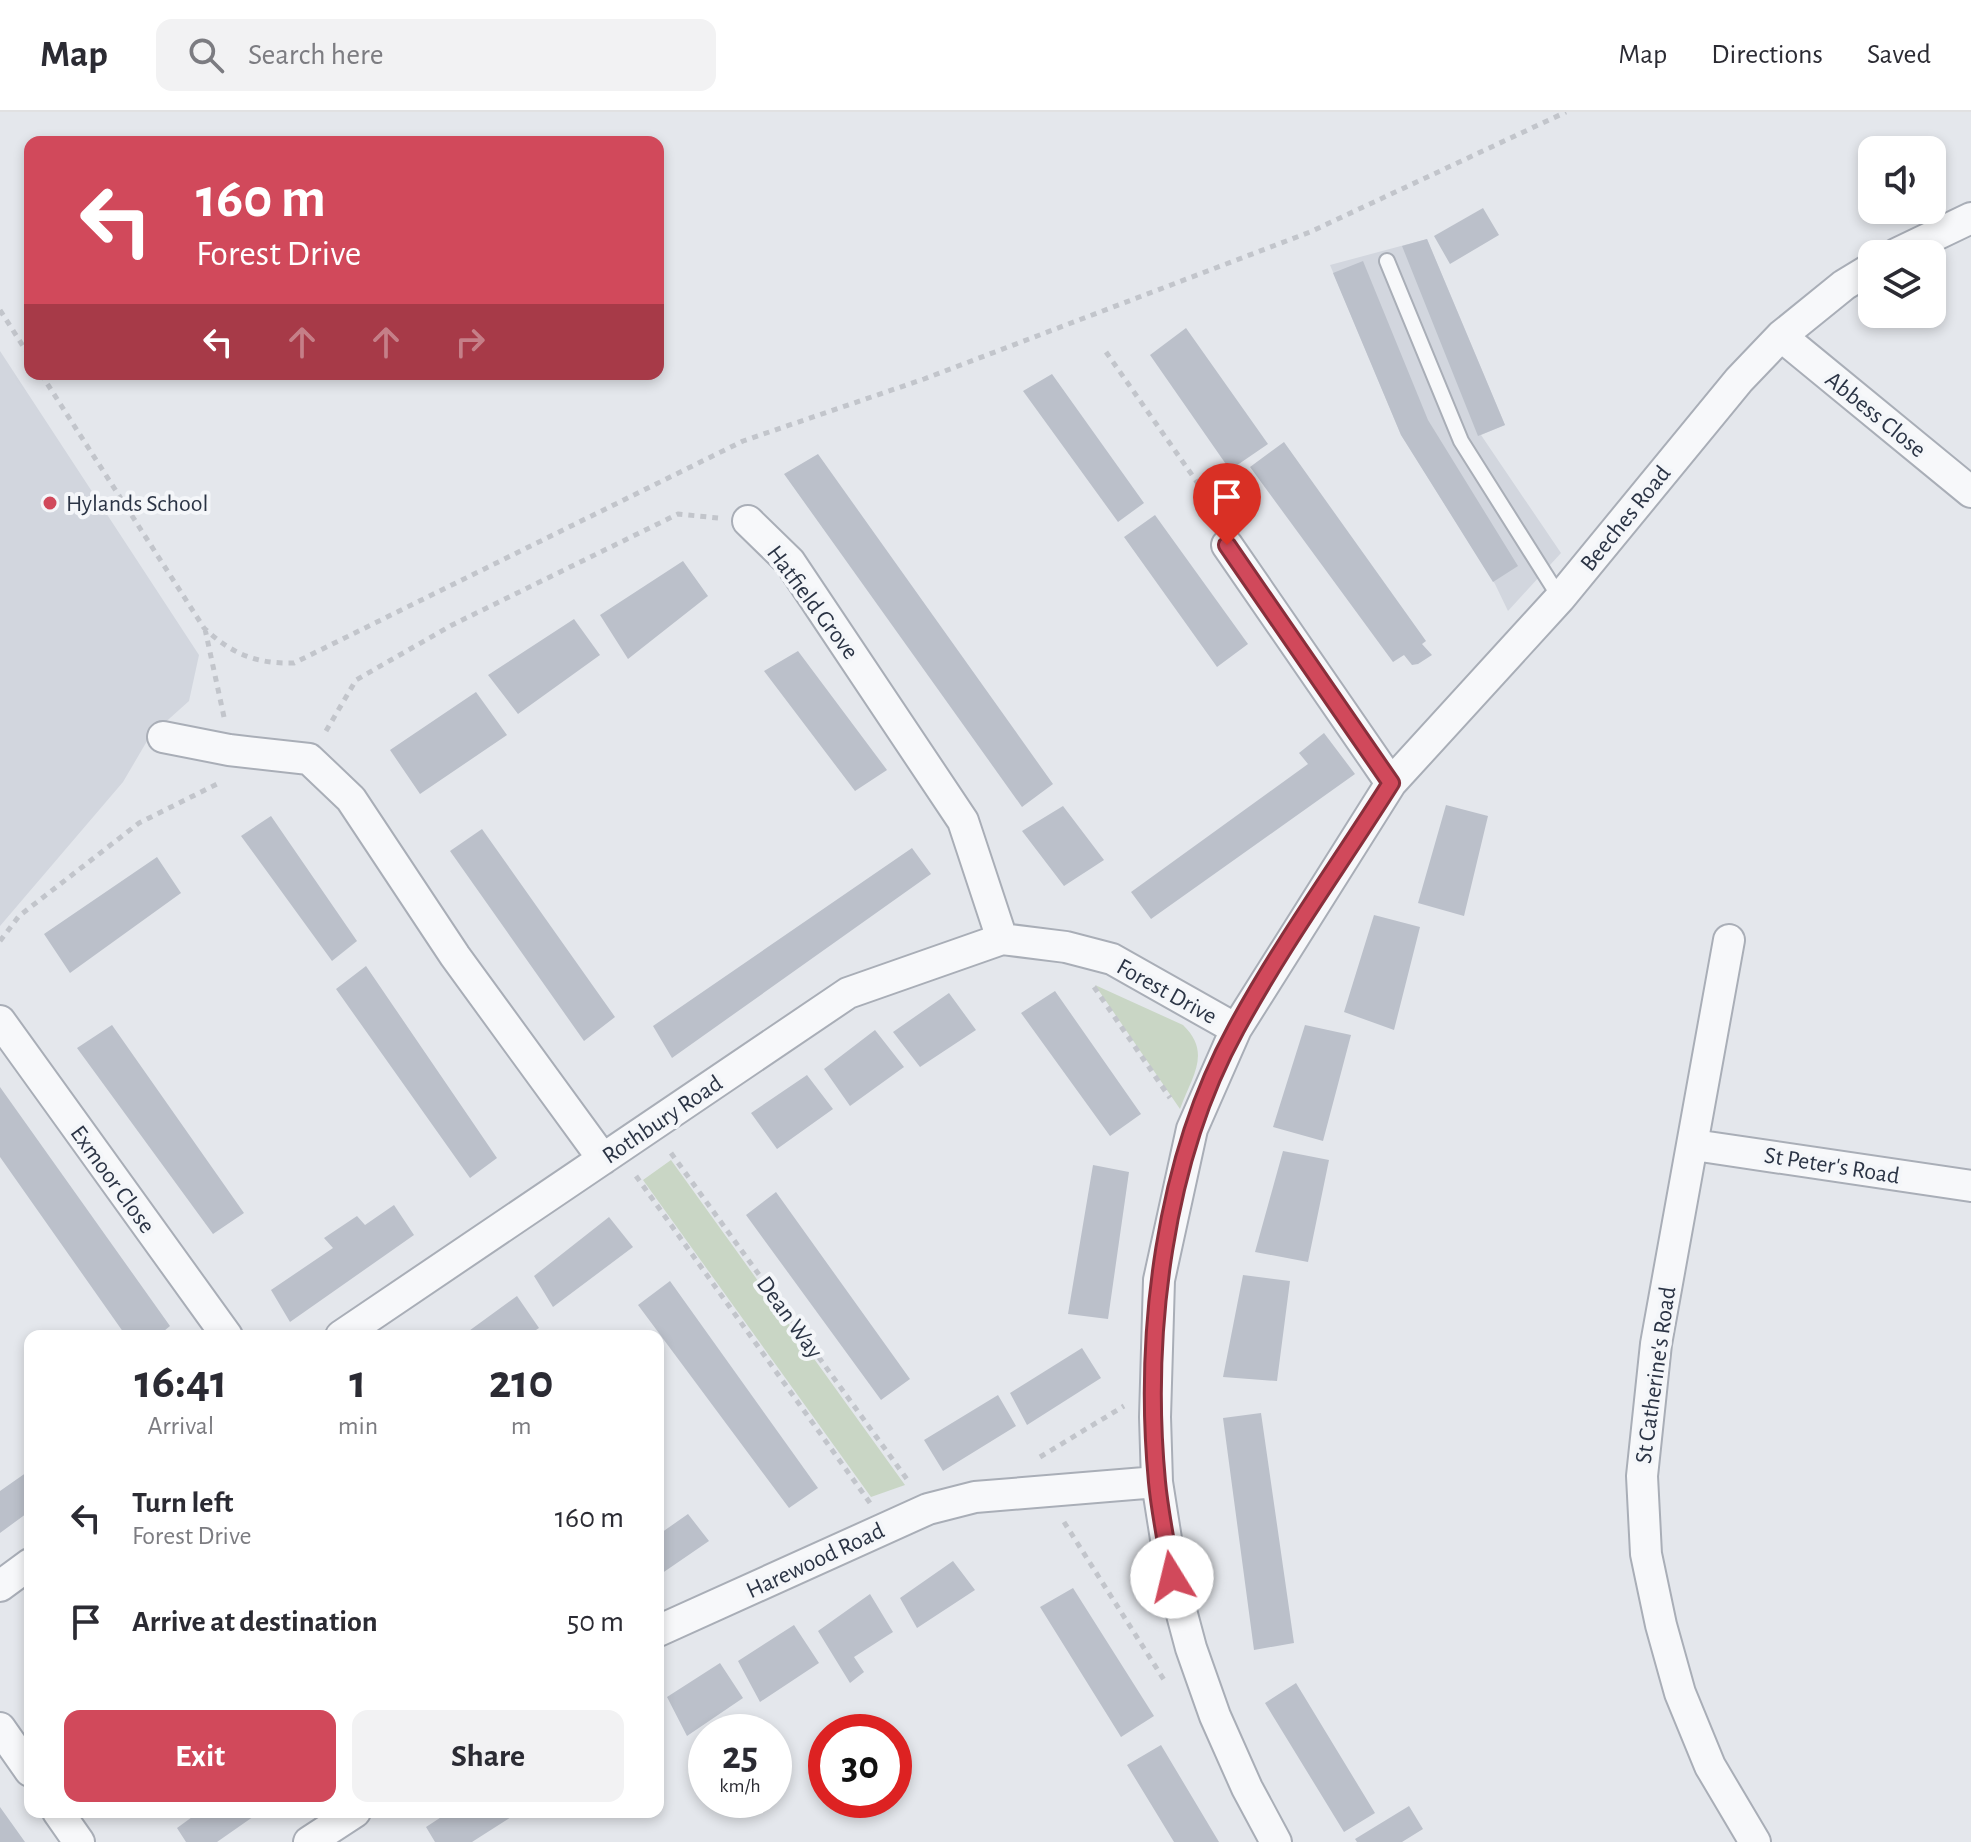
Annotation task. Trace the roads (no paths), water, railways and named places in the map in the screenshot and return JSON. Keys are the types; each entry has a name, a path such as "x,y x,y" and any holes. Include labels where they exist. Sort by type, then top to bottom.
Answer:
{"street":[{"path":"1925,240 1971,218"},
{"name":"Beeches Road","path":"1391,783 1560,598 1739,380 1781,336 1858,276"},
{"name":"Abbess Close","path":"1781,336 1971,492"},
{"name":"Hatfield Grove","path":"748,521 790,562 963,821 1002,939"},
{"path":"1227,545 1391,783"},
{"path":"163,737 229,750 309,759 351,799 455,956 610,1154"},
{"name":"Forest Drive","path":"1276,1842 1247,1788 1215,1716 1191,1648 1172,1577 1157,1482 1155,1388 1159,1280 1192,1129 1236,1029 1391,783"},
{"name":"Forest Drive","path":"1002,939 1066,947 1112,959 1236,1029"},
{"name":"Rothbury Road","path":"350,1330 848,993 1002,939"},
{"name":"St Catherine's Road","path":"1729,940 1647,1406 1642,1476 1646,1554 1680,1693 1710,1766 1755,1842"},
{"name":"Exmoor Close","path":"0,1021 223,1330"},
{"name":"St Peter's Road","path":"1694,1145 1971,1186"},
{"name":"Harewood Road","path":"664,1628 928,1509 975,1497 1157,1482"},
{"path":"0,1586 24,1568"},
{"path":"0,1728 24,1762"},
{"path":"62,1818 79,1842"},
{"path":"318,1839 347,1818"}],"lane":[{"path":"1387,261 1461,441 1560,598"}],"place":[{"name":"Hylands School","path":"50,503"}]}
